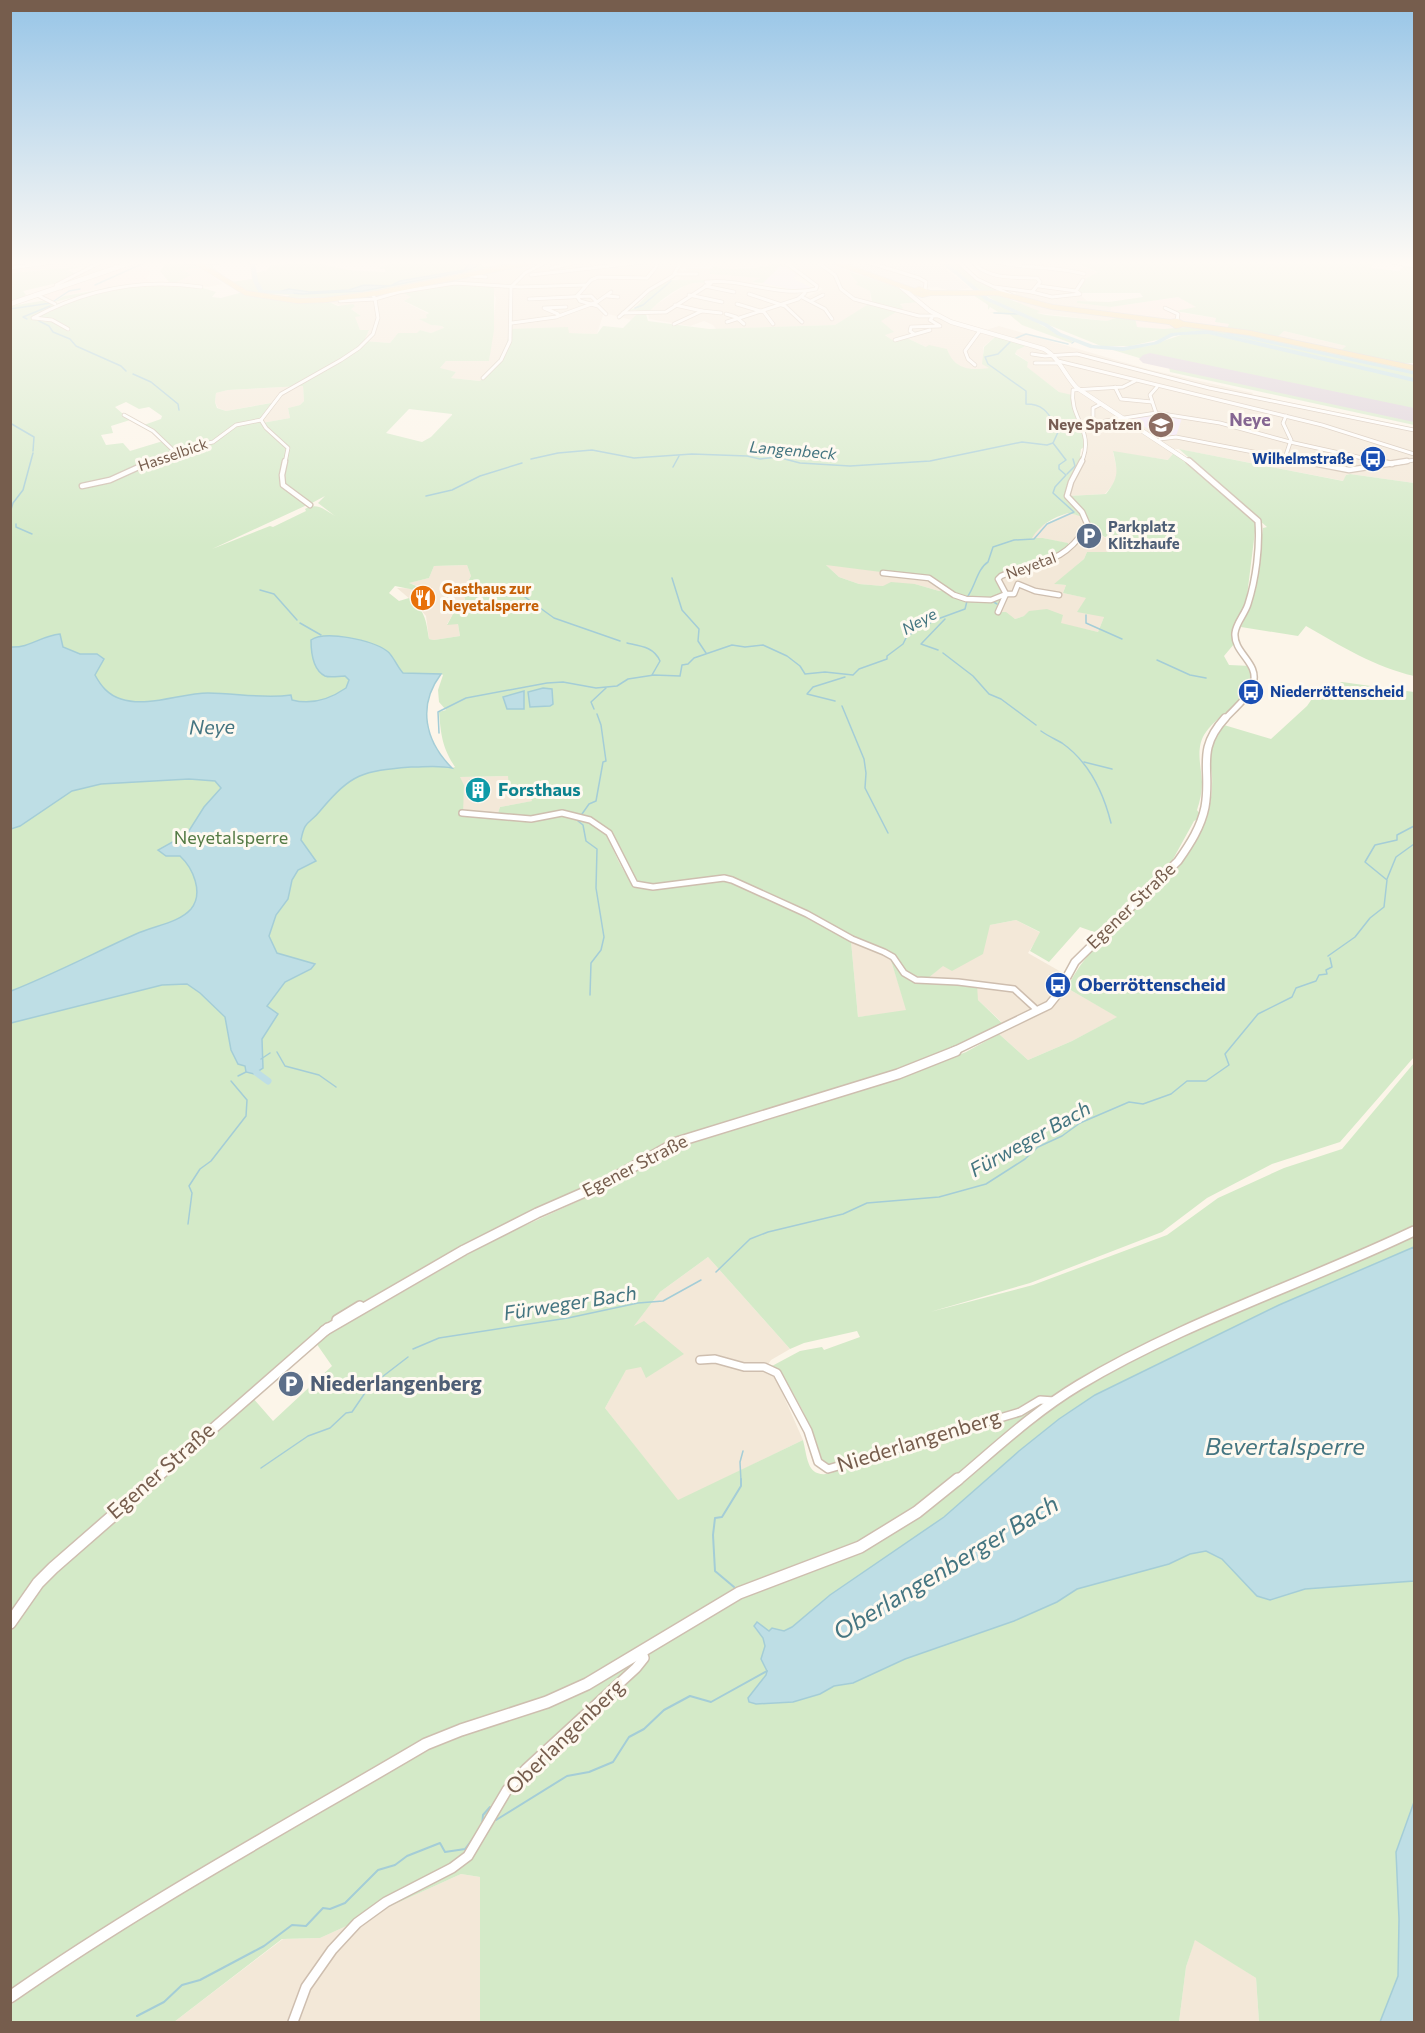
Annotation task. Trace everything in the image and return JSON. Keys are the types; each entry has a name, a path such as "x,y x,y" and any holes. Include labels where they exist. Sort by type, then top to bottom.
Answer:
{"main road":[{"path":"1362,357 1414,368"}],"street":[{"path":"310,505 283,485 281,472 288,455 288,448 266,428 261,420 281,394 345,357"},
{"path":"483,378 503,357"},
{"path":"967,357 975,365"},
{"name":"Egener Straße","path":"10,1623 38,1583 53,1568 324,1331 490,1236 601,1185 677,1142 898,1074 960,1049 1053,1002 1071,968 1090,944 1178,862 1196,832 1203,812 1207,781 1205,753 1209,740 1218,725 1247,693 1254,681 1251,666 1235,635 1248,604 1254,575 1259,523 1194,464 1160,439 1077,387 1066,377 1056,357"},
{"path":"1084,357 1213,389 1414,432"},
{"path":"1035,363 1060,362 1286,416 1414,454"},
{"path":"1077,387 1115,387 1135,381"},
{"name":"Neyetal","path":"1006,594 998,579 1001,576 1065,554 1077,545 1085,529 1089,528 1082,512 1067,496 1088,445 1086,431 1074,410 1072,395 1073,390 1077,387"},
{"path":"1115,387 1121,399 1152,402"},
{"path":"1155,413 1150,394 1157,387"},
{"path":"1093,419 1093,408 1101,404"},
{"path":"1105,421 1155,413 1220,423 1290,442 1392,464"},
{"path":"124,414 139,425 152,430 174,451"},
{"path":"1286,416 1283,423 1291,436 1286,458"},
{"name":"Hasselbick","path":"82,486 113,478 174,451 213,442 238,424 261,420"},
{"path":"1160,439 1176,437 1358,471 1414,460"},
{"name":"Neyetal","path":"883,573 928,578 959,597 973,599 998,599 1006,594 1014,594 1018,584 1035,591 1059,595"},
{"name":"Neyetal","path":"998,612 1006,594"},
{"path":"462,813 531,819 562,813 590,820 609,833 635,884 653,887 724,878 732,880 807,914 852,939 884,952 893,957 904,974 916,980 958,982 1014,989 1037,1010"},
{"path":"10,1997 57,1964 158,1902 426,1744 484,1720 564,1695 642,1653 743,1591 831,1560 861,1547 898,1526 1054,1401 1136,1353 1414,1230"},
{"name":"Niederlangenberg","path":"699,1360 715,1359 749,1368 764,1367 777,1373 808,1431 818,1462 829,1469 1020,1412 1040,1400 1054,1401"},
{"name":"Oberlangenberg","path":"294,2022 306,1987 343,1937 371,1911 452,1868 468,1856 507,1790 526,1769 636,1668 644,1658 642,1653"}],"shaded area":[{"path":"489,357 503,357 481,381 450,378 456,372 439,369 446,361 489,361"},
{"name":"Neye","path":"983,357 983,364 990,368 972,371 959,366 950,358"},
{"name":"Neye","path":"1021,357 1105,357 1147,369 1253,393 1251,396 1414,431 1414,483 1350,474 1346,475 1344,481 1175,449 1169,460 1113,452 1118,474 1116,481 1105,494 1067,496 1088,445 1059,392 1026,367 1028,362"},
{"path":"303,386 304,401 300,405 288,408 290,418 262,423 261,420 270,403 226,411 218,408 215,402 216,393 228,390"},
{"name":"Neye Spatzen","path":"1154,414 1182,418 1176,436 1155,433 1129,417"},
{"path":"1068,513 1083,516 1098,533 1107,539 1126,542 1124,552 1087,552 1084,559 1055,584 1066,585 1063,593 1087,598 1104,617 1098,632 1024,616 1015,619 998,612 998,579 1071,550 1076,545 1043,538 1031,539 1039,527"},
{"path":"825,564 929,578 947,589 939,591 915,584 883,586 859,584 839,577"},
{"path":"467,565 471,576 463,591 465,601 456,601 453,614 447,624 458,624 460,636 429,639 426,616 397,588 424,589 408,583 429,578 434,566"},
{"path":"508,776 526,784 533,801 500,807 497,816 462,815 464,785 459,777"},
{"path":"1016,920 1041,933 1028,953 1063,973 1058,983 1118,1017 1072,1041 1028,1060 999,1034 1008,1028 978,1000 975,990 927,979 990,925"},
{"path":"851,941 890,957 907,1011 858,1017"},
{"path":"708,1257 790,1349 771,1360 764,1370 772,1373 777,1381 803,1440 678,1501 605,1408 626,1369 633,1327 660,1292"},
{"path":"461,1874 480,1877 480,2022 174,2022 283,1939 320,1938"},
{"path":"1195,1939 1256,1978 1259,2022 1179,2022 1186,1967"}],"green space":[{"path":"11,357 490,357 489,361 446,361 440,368 456,372 451,378 480,381 503,357 951,357 958,365 975,369 989,368 982,364 983,357 1020,357 1028,362 1027,367 1059,392 1072,395 1087,438 1088,445 1081,449 1080,456 1083,457 1067,496 1106,494 1116,474 1113,451 1168,460 1175,451 1252,517 1256,523 1246,604 1234,629 1234,644 1224,656 1229,665 1251,666 1253,676 1251,686 1238,702 1212,724 1203,738 1200,756 1202,789 1197,810 1202,817 1194,821 1172,861 1101,929 1094,932 1080,927 1049,962 1030,951 1040,932 1016,920 990,925 983,954 952,971 943,966 927,979 906,973 894,955 733,878 723,876 646,886 636,882 610,836 615,854 627,875 634,884 643,889 721,879 801,915 851,941 858,1017 906,1010 890,957 904,975 917,983 977,985 978,1000 1004,1025 944,1055 896,1073 671,1142 598,1183 508,1223 359,1305 375,1308 491,1241 594,1194 680,1147 901,1078 966,1052 999,1034 1028,1060 1072,1041 1117,1017 1067,988 1080,966 1096,946 1187,855 1208,813 1212,783 1211,749 1224,725 1271,739 1307,706 1316,693 1342,682 1414,692 1414,1057 1340,1142 1272,1164 1207,1198 1162,1232 1030,1283 930,1312 1033,1285 1167,1235 1218,1198 1284,1168 1342,1149 1414,1063 1414,1247 1279,1305 1095,1395 1059,1419 1019,1451 944,1517 830,1595 792,1627 784,1631 772,1628 769,1631 757,1623 754,1627 763,1638 765,1646 761,1659 767,1671 748,1698 750,1702 756,1704 793,1702 820,1694 834,1686 853,1683 905,1659 1014,1621 1057,1602 1077,1589 1169,1564 1190,1554 1206,1551 1222,1559 1257,1596 1270,1600 1305,1589 1414,1581 1414,1802 1396,1852 1399,1919 1398,1976 1380,2022 1259,2022 1256,1978 1195,1940 1186,1967 1179,2022 480,2022 480,1877 461,1874 320,1938 282,1939 174,2022 11,2022 11,2005 60,1966 57,1964 59,1958 11,1992","holes":["303,386 304,401 300,405 288,408 290,418 262,423 261,420 271,403 226,411 217,408 216,393 228,390","126,402 139,409 149,407 162,416 161,419 141,426 152,430 163,441 130,451 123,443 106,445 101,435 113,433 111,426 130,420 115,407","409,409 452,414 431,437 422,442 386,433","325,496 318,503 335,516 321,508 309,507 305,509 306,511 273,527 270,526 212,549 307,505 304,500 310,504","1068,513 1079,516 1103,536 1125,542 1123,552 1087,552 1084,559 1054,584 1066,585 1063,593 1086,598 1077,612 1104,617 1098,632 1061,623 1063,615 1047,609 1029,611 1024,616 1015,619 1006,612 998,612 1006,594 998,580 1001,575 1056,558 1071,550 1068,543 1032,538 1047,522","467,565 471,576 463,591 465,600 456,601 447,625 458,624 460,636 429,639 422,611 409,598 399,601 389,593 395,586 415,590 424,589 409,583 429,578 434,566","826,565 928,578 946,589 939,591 915,584 891,582 883,586 859,584 839,577","441,674 443,675 438,690 439,702 446,710 439,712 445,747 455,767 452,768 441,760 433,750 428,738 426,711 434,685","543,688 552,689 553,704 530,707 528,692","524,691 524,709 507,709 503,697","508,776 509,787 526,784 532,801 500,807 497,816 463,815 464,785 460,777","708,1257 790,1349 804,1343 857,1331 860,1337 824,1350 822,1347 800,1351 772,1366 785,1381 803,1411 815,1440 820,1463 837,1466 832,1473 824,1474 813,1470 808,1461 803,1440 678,1500 605,1408 626,1370 641,1367 646,1378 684,1354 644,1321 634,1326 660,1292","316,1343 332,1366 273,1421 253,1398"]},
{"path":"1136,357 1358,357 1414,369 1414,425 1170,372 1169,367"},
{"path":"1363,357 1414,357 1414,363 1398,364"},
{"path":"1179,449 1343,481 1346,475 1350,474 1414,483 1414,676 1372,661 1306,626 1298,636 1241,627 1252,603 1263,528 1267,527"}],"water":[{"name":"Neyetalsperre","path":"60,634 63,647 80,654 97,654 104,659 95,675 100,683 112,695 131,701 153,701 208,693 291,695 292,700 306,702 327,698 346,688 349,680 345,676 325,676 315,665 311,640 327,636 360,640 380,647 389,653 403,673 441,674 429,698 427,723 436,746 452,768 411,767 381,770 359,776 331,798 304,829 301,840 316,861 298,870 292,880 288,899 276,915 269,936 277,953 315,964 311,969 285,982 267,1006 278,1014 262,1039 263,1068 254,1074 246,1072 245,1066 238,1064 231,1050 225,1017 187,984 162,985 11,1023 11,991 136,934 180,918 191,909 197,896 193,874 180,856 166,856 158,850 187,834 204,807 221,788 215,781 189,779 101,784 72,791 20,826 11,829 11,647 24,646"},
{"path":"543,688 552,689 553,704 530,707 528,692"},
{"path":"524,691 524,709 507,709 503,697"},
{"name":"Bevertalsperre","path":"1414,1247 1414,1581 1305,1589 1270,1600 1257,1596 1222,1559 1206,1551 1190,1554 1169,1564 1077,1589 1057,1602 1014,1621 905,1659 853,1683 834,1686 820,1694 793,1702 756,1704 749,1702 748,1698 767,1671 761,1659 765,1646 763,1638 754,1626 757,1622 769,1631 772,1628 784,1631 792,1627 830,1595 944,1517 1019,1451 1059,1419 1095,1395 1279,1305"},
{"path":"1414,1802 1414,2022 1380,2022 1398,1976 1399,1919 1396,1852"}],"waterway":[{"path":"100,357 121,366 126,371"},
{"name":"Neye","path":"986,357 988,364 1026,391 1026,404 1038,406 1049,416 1059,430 1053,443"},
{"path":"1315,357 1414,380"},
{"path":"1339,357 1414,373"},
{"path":"133,374 151,382 178,404 179,410"},
{"path":"10,423 34,437 33,451"},
{"name":"Langenbeck","path":"531,459 558,453 592,450 634,458 692,454 747,456 760,459 777,457 800,463 850,466 930,461 1022,442 1047,445 1053,443"},
{"name":"Neye","path":"968,596 982,568 988,562 993,547 1014,540 1034,539 1047,524 1074,512 1053,493 1055,487 1066,475 1059,469 1059,465 1066,460 1053,443"},
{"path":"10,513 13,503 23,490 33,453"},
{"path":"673,467 679,456"},
{"path":"1067,474 1075,466 1073,459"},
{"name":"Langenbeck","path":"426,496 452,490 480,476 522,463"},
{"path":"16,524 16,527 32,534"},
{"path":"672,578 682,610 699,629 698,641 706,653"},
{"path":"260,590 274,594 297,620"},
{"path":"518,592 554,618 620,641"},
{"name":"Neye","path":"439,733 438,712 466,698 547,683 563,682 596,688 617,686 628,679 654,675 680,676 682,665 688,664 694,658 732,645 745,647 763,645 787,656 800,666 805,674 825,672 853,675 859,669 887,659 887,656 903,644 907,636 935,620 965,609 967,601"},
{"path":"992,601 997,604"},
{"path":"1086,615 1086,623 1122,639"},
{"path":"938,650 921,644 945,619"},
{"path":"300,623 321,635"},
{"path":"627,643 646,648 657,656 660,661 652,675"},
{"path":"943,653 973,676 989,694 1001,699 1036,725"},
{"path":"1157,660 1190,675 1206,678"},
{"path":"835,701 807,694 813,687 845,677"},
{"path":"594,709 591,702 606,688"},
{"path":"842,706 864,759 865,788 888,833"},
{"path":"582,814 589,804 596,801 603,762 606,761 601,725 597,714"},
{"path":"1041,731 1072,751 1087,768 1104,800 1111,823"},
{"path":"1084,762 1112,769"},
{"path":"578,821 583,825 586,841 597,849 596,888 604,937 601,950 591,963 590,995"},
{"name":"Fürweger Bach","path":"1328,956 1355,937 1370,918 1384,907 1387,880 1365,862 1375,845 1397,840 1397,835 1414,826"},
{"path":"1387,879 1396,857 1414,844"},
{"name":"Fürweger Bach","path":"716,1272 750,1239 768,1232 843,1214 867,1203 939,1197 986,1184 1025,1159 1038,1147 1062,1136 1080,1123 1129,1102 1143,1104 1171,1094 1187,1081 1206,1081 1229,1065 1225,1054 1258,1014 1292,997 1296,988 1316,981 1319,975 1327,974 1326,970 1332,967 1330,958"},
{"path":"277,1052 285,1066 319,1075 336,1087"},
{"path":"261,1059 270,1053"},
{"path":"238,1076 246,1072"},
{"path":"257,1073 268,1081"},
{"path":"188,1224 192,1193 189,1186 200,1169 211,1161 246,1116 247,1100 231,1081"},
{"name":"Fürweger Bach","path":"413,1349 439,1338 568,1318 638,1303 663,1301 701,1280"},
{"name":"Fürweger Bach","path":"261,1468 308,1436 330,1428 346,1413 352,1412 369,1387 408,1357"},
{"path":"741,1481 740,1462 743,1451"},
{"path":"734,1587 715,1571 713,1535 715,1518 722,1517 741,1486 741,1481"},
{"name":"Oberlangenberger Bach","path":"496,1820 567,1776 589,1772 613,1762 629,1737 644,1729 664,1710 690,1696 711,1702 767,1671"},
{"name":"Oberlangenberger Bach","path":"482,1825 483,1815 490,1807"},
{"name":"Oberlangenberger Bach","path":"137,2016 164,2002 182,1985 200,1980 264,1946 292,1925 306,1926 323,1908 330,1909 345,1903 378,1870 395,1865 407,1856 440,1843 445,1852 465,1849 475,1836"}],"runway":[{"path":"1150,359 1414,415"}],"place":[{"name":"Neye Spatzen","path":"1161,425"},
{"name":"Wilhelmstraße","path":"1373,459"},
{"name":"Parkplatz Klitzhaufe","path":"1089,536"},
{"name":"Gasthaus zur Neyetalsperre","path":"423,598"},
{"name":"Niederröttenscheid","path":"1251,692"},
{"name":"Forsthaus","path":"478,790"},
{"name":"Oberröttenscheid","path":"1058,985"},
{"name":"Niederlangenberg","path":"291,1384"}],"district":[{"name":"Neye","path":"1250,420"}]}
